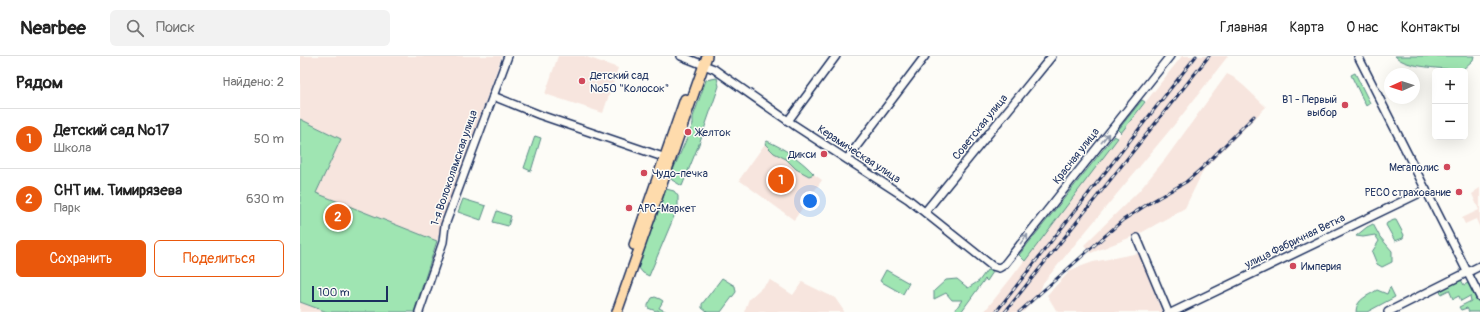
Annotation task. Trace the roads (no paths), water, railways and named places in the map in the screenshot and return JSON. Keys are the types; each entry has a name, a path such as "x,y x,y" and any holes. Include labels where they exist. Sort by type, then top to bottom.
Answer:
{"main road":[{"path":"611,312 663,158 702,60"},
{"path":"617,312 702,60"}],"street":[{"name":"1-я Волоколамская улица","path":"419,312 443,242 445,225 508,56"},
{"path":"681,56 702,60"},
{"path":"788,121 836,56"},
{"path":"847,159 925,56"},
{"name":"Советская улица","path":"926,212 1052,56"},
{"name":"Красная улица","path":"999,268 1004,265 1170,56"},
{"path":"1358,56 1480,297"},
{"name":"Керамическая улица","path":"702,60 788,121 926,212 992,266 999,268"},
{"path":"493,96 540,115 663,158"},
{"name":"улица Фабричная Ветка","path":"1173,312 1426,190"},
{"path":"1137,238 1168,312"},
{"path":"1388,312 1480,266"}],"railway":[{"path":"996,312 1196,56"},
{"path":"1005,312 1209,56"},
{"path":"1019,312 1123,220 1186,182 1254,116"}],"place":[{"name":"Детский сад №50 \"Колосок\"","path":"582,81"},
{"name":"В1 - Первый выбор","path":"1345,105"},
{"name":"Желток","path":"688,132"},
{"name":"Дикси","path":"824,154"},
{"name":"Мегаполис","path":"1447,167"},
{"name":"Чудо-печка","path":"644,173"},
{"name":"Детский сад №17","path":"781,180"},
{"name":"РЕСО страхование","path":"1459,192"},
{"name":"АРС-Маркет","path":"629,208"},
{"name":"СНТ им. Тимирязева","path":"338,217"},
{"name":"Империя","path":"1293,266"}]}
